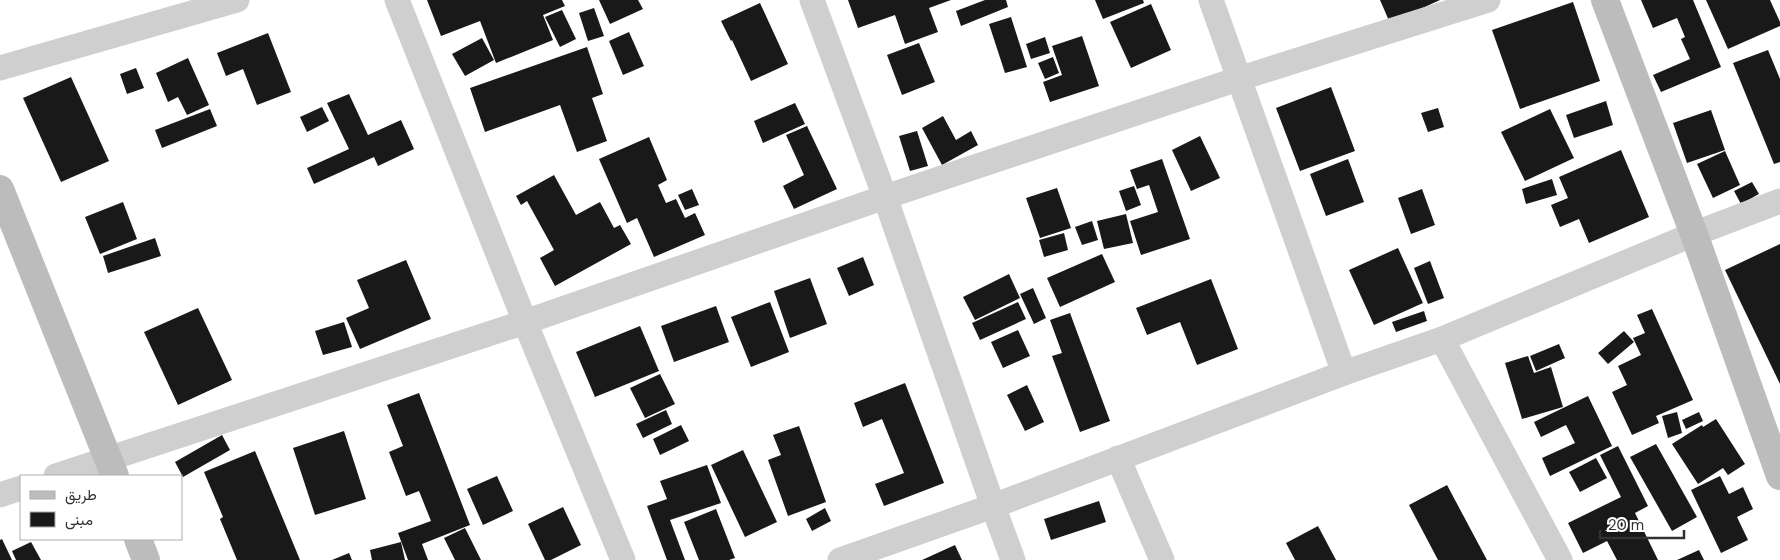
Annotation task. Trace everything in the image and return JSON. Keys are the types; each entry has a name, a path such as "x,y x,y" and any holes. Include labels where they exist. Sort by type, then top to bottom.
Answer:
{"street":[{"path":"0,68 237,0"},
{"path":"398,0 525,322 623,560"},
{"path":"812,0 885,197 1013,560"},
{"path":"1211,0 1344,373"},
{"path":"62,475 112,467 885,197 1238,79 1488,0"},
{"path":"1605,0 1694,234 1780,476"},
{"path":"0,189 112,467"},
{"path":"840,560 993,506 1344,373 1442,339 1694,234 1780,201"},
{"path":"1442,339 1560,560"},
{"path":"1118,458 1162,560"},
{"path":"0,495 20,488"},
{"path":"138,540 146,560"}],"building":[{"path":"427,0 562,0 565,6 543,15 553,40 496,63 480,21 441,36"},
{"path":"599,0 638,0 643,9 610,24"},
{"path":"848,0 951,0 929,8 938,32 905,44 895,15 858,28"},
{"path":"985,0 1006,0 1008,7 961,26 956,11"},
{"path":"1095,0 1143,0 1144,3 1103,19"},
{"path":"1380,0 1440,0 1390,23"},
{"path":"1641,0 1693,0 1721,67 1661,92 1653,75 1690,59 1681,39 1685,37 1677,18 1653,28"},
{"path":"1706,0 1770,0 1780,26 1728,49"},
{"path":"1573,2 1600,81 1520,109 1492,30"},
{"path":"760,3 788,64 751,81 721,21"},
{"path":"1151,4 1171,50 1131,68 1110,22"},
{"path":"594,8 604,36 588,41 579,13"},
{"path":"562,10 576,39 560,47 545,17"},
{"path":"1011,17 1027,67 1005,73 989,24"},
{"path":"629,32 644,66 623,75 609,41"},
{"path":"268,33 291,92 257,105 243,69 226,76 217,53"},
{"path":"1082,36 1099,86 1050,102 1043,82 1062,75 1052,46"},
{"path":"1045,37 1050,53 1031,59 1026,44"},
{"path":"482,38 494,60 465,76 452,54"},
{"path":"919,43 935,82 902,95 887,55"},
{"path":"587,47 603,94 592,98 607,141 577,152 560,105 485,132 470,88"},
{"path":"1768,50 1780,79 1780,162 1774,164 1733,63"},
{"path":"1053,57 1059,73 1045,79 1038,63"},
{"path":"188,58 209,105 187,115 178,97 168,102 156,73"},
{"path":"136,68 144,88 127,94 120,74"},
{"path":"71,77 109,161 61,182 23,98"},
{"path":"1331,87 1355,151 1300,171 1276,108"},
{"path":"349,94 368,135 401,120 414,149 378,166 374,157 314,184 307,168 349,149 327,103"},
{"path":"1606,101 1613,125 1574,138 1566,115"},
{"path":"795,103 805,124 763,143 754,121"},
{"path":"322,107 329,121 307,132 300,117"},
{"path":"1438,108 1444,127 1428,132 1421,113"},
{"path":"210,109 217,126 162,148 155,130"},
{"path":"1550,109 1574,158 1525,181 1501,132"},
{"path":"1711,110 1725,150 1687,163 1673,123"},
{"path":"943,116 956,140 971,131 978,145 942,165 922,128"},
{"path":"807,126 837,189 794,209 783,186 804,175 786,135"},
{"path":"917,131 928,166 910,171 899,136"},
{"path":"1200,136 1220,178 1191,191 1172,150"},
{"path":"649,137 667,180 658,185 666,203 676,199 685,218 695,213 705,235 654,257 637,218 627,223 599,159"},
{"path":"1621,150 1649,217 1589,243 1579,219 1560,227 1551,205 1568,198 1559,177"},
{"path":"1725,151 1740,185 1713,198 1697,164"},
{"path":"1162,159 1190,239 1141,255 1130,221 1158,212 1149,185 1137,189 1130,170"},
{"path":"1348,159 1364,202 1326,216 1310,174"},
{"path":"554,175 576,215 600,202 614,228 620,225 631,244 555,286 540,258 554,250 527,201 521,205 516,196"},
{"path":"1552,179 1557,195 1526,204 1522,189"},
{"path":"1752,182 1759,194 1741,204 1734,191"},
{"path":"1134,186 1141,205 1126,211 1119,191"},
{"path":"1057,188 1071,228 1040,238 1026,198"},
{"path":"692,189 699,205 685,210 678,195"},
{"path":"1422,189 1435,225 1411,234 1398,198"},
{"path":"123,202 137,239 100,254 85,217"},
{"path":"1126,214 1133,243 1104,249 1097,221"},
{"path":"1092,221 1098,240 1082,245 1075,227"},
{"path":"1064,233 1068,250 1044,257 1039,240"},
{"path":"155,238 161,256 108,273 103,256"},
{"path":"1780,244 1780,384 1725,270"},
{"path":"1398,248 1423,303 1374,325 1349,270"},
{"path":"1102,254 1115,282 1060,307 1047,278"},
{"path":"863,257 874,285 849,296 837,268"},
{"path":"406,260 431,319 360,349 346,318 369,308 357,280"},
{"path":"1430,261 1444,298 1428,304 1414,268"},
{"path":"1009,274 1020,298 975,320 963,297"},
{"path":"810,278 827,324 790,338 774,291"},
{"path":"1211,279 1238,349 1197,365 1180,322 1147,335 1136,308"},
{"path":"1033,288 1046,318 1034,324 1020,294"},
{"path":"770,302 789,352 751,367 731,317"},
{"path":"1018,302 1026,319 980,340 972,323"},
{"path":"716,306 729,342 674,362 661,326"},
{"path":"198,308 232,380 178,405 144,332"},
{"path":"1652,309 1693,400 1656,416 1659,423 1632,435 1612,392 1627,385 1618,366 1641,355 1633,338 1645,333 1637,315"},
{"path":"1424,311 1427,321 1396,332 1392,322"},
{"path":"1070,313 1110,421 1080,432 1052,356 1062,353 1050,320"},
{"path":"344,322 352,347 323,355 315,331"},
{"path":"640,326 659,371 595,397 576,352"},
{"path":"1018,330 1030,356 1003,368 991,342"},
{"path":"1624,331 1634,342 1608,364 1598,353"},
{"path":"1559,344 1565,358 1536,371 1530,356"},
{"path":"1528,356 1534,373 1551,367 1563,407 1522,419 1505,363"},
{"path":"660,374 675,404 645,418 630,388"},
{"path":"905,383 944,483 884,506 875,484 904,473 882,419 863,427 854,403"},
{"path":"1027,385 1044,422 1025,431 1007,395"},
{"path":"419,393 470,525 422,544 428,560 408,560 398,533 431,521 419,491 406,496 389,452 403,446 387,405"},
{"path":"1588,396 1612,446 1550,476 1542,458 1575,443 1566,425 1541,437 1534,422"},
{"path":"666,410 672,424 643,438 636,424"},
{"path":"1677,412 1682,433 1668,438 1662,416"},
{"path":"1699,412 1703,421 1686,429 1682,420"},
{"path":"1716,419 1745,464 1728,475 1723,468 1698,484 1672,444 1702,425 1703,427"},
{"path":"681,425 689,441 660,455 653,439"},
{"path":"799,426 826,502 788,516 768,460 781,455 773,435"},
{"path":"344,431 366,499 315,515 293,448"},
{"path":"222,435 230,450 183,477 175,462"},
{"path":"1656,444 1697,517 1672,531 1630,457"},
{"path":"1618,446 1648,506 1635,513 1658,560 1617,560 1607,541 1583,553 1568,523 1621,497 1600,455"},
{"path":"743,450 777,522 745,537 711,465"},
{"path":"255,451 300,560 237,560 220,519 223,517 204,472"},
{"path":"1596,458 1607,478 1580,492 1569,472"},
{"path":"707,465 721,503 670,520 685,560 667,560 647,506 667,499 660,481"},
{"path":"497,476 513,511 483,525 467,489"},
{"path":"1720,476 1729,494 1743,487 1753,509 1737,517 1748,540 1721,553 1691,490"},
{"path":"1447,485 1487,560 1438,560 1409,505"},
{"path":"1099,501 1106,522 1051,540 1044,519"},
{"path":"563,507 581,545 551,560 545,560 528,524"},
{"path":"825,508 831,521 812,531 806,519"},
{"path":"716,509 735,558 729,560 699,560 684,522"},
{"path":"1318,526 1336,560 1295,560 1286,543"},
{"path":"465,528 481,560 455,560 444,538"},
{"path":"2,539 12,560 0,560 0,540"},
{"path":"31,542 41,560 16,560 12,551"},
{"path":"401,542 405,560 372,560 370,550"},
{"path":"955,545 962,560 922,560"},
{"path":"1699,550 1704,560 1677,560"},
{"path":"349,553 352,560 332,560"}]}
